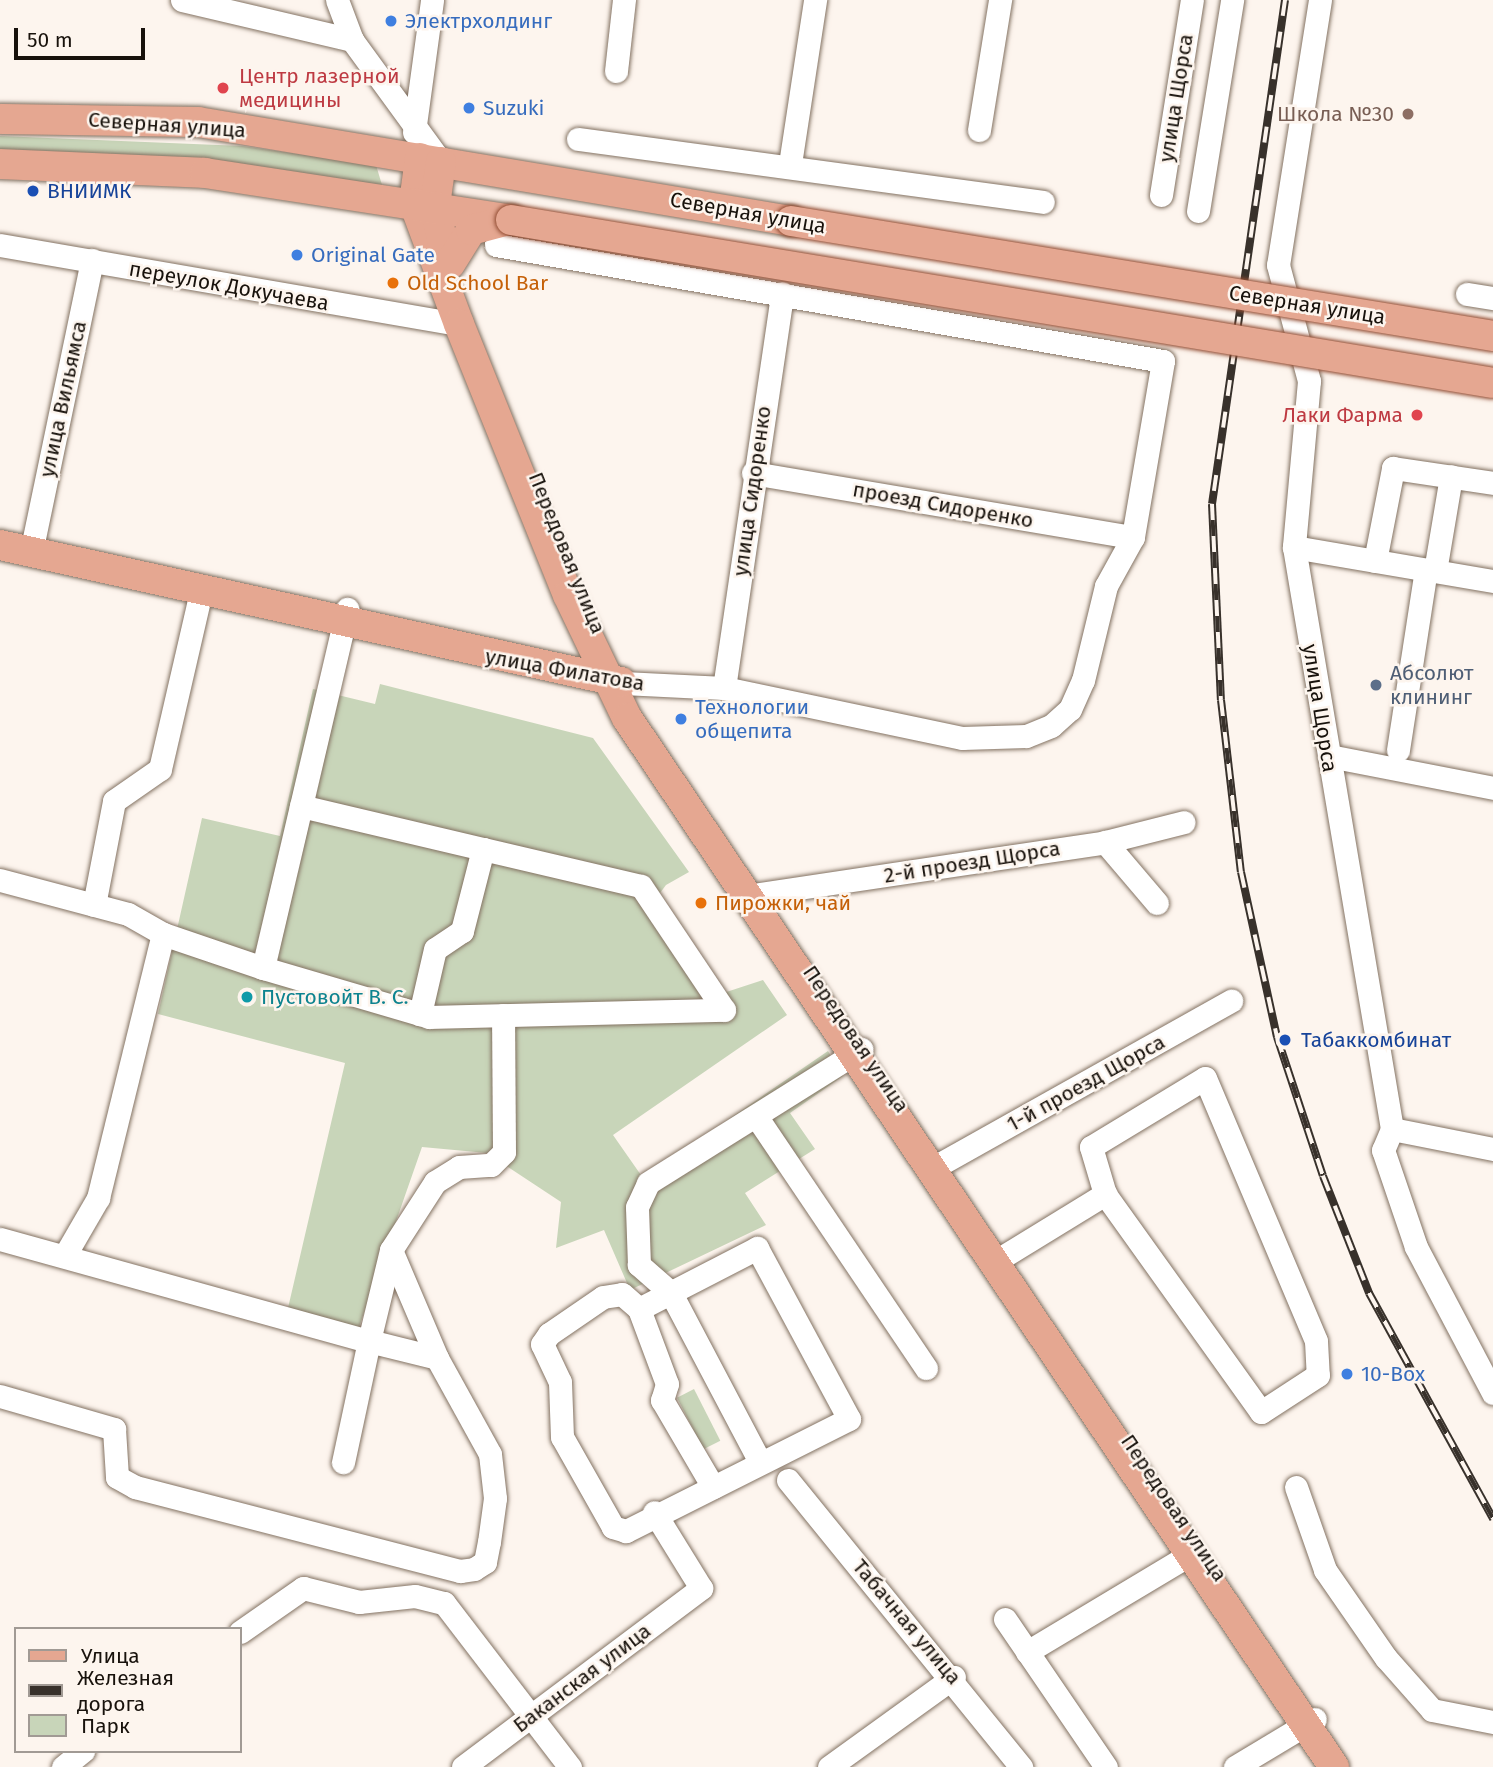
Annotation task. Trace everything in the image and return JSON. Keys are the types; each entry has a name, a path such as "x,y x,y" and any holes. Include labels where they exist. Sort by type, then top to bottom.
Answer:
{"main road":[{"name":"Северная улица","path":"0,119 198,122 1493,336"},
{"name":"Передовая улица","path":"430,160 425,205 459,324 583,631 1189,1555 1310,1722 1348,1767"},
{"path":"0,164 205,173 425,205 1493,383"},
{"name":"Передовая улица","path":"425,205 611,674 759,894 858,1052 1004,1255 1310,1722 1334,1767"},
{"path":"450,264 471,230 511,220"},
{"path":"0,530 345,616 557,656 611,674"},
{"name":"улица Филатова","path":"0,545 201,591 345,616 611,674"},
{"name":"Передовая улица","path":"557,656 577,646 583,631"}],"street":[{"path":"182,0 352,40"},
{"path":"337,0 352,40 412,125 430,160"},
{"path":"412,125 432,0"},
{"path":"616,71 624,0"},
{"path":"790,164 816,0"},
{"path":"979,130 1000,0"},
{"name":"улица Щорса","path":"1161,195 1192,0"},
{"path":"1198,211 1232,0"},
{"name":"улица Щорса","path":"1320,0 1278,265 1309,381 1294,547 1392,1129 1383,1150 1416,1247 1493,1393"},
{"path":"578,139 790,164 1043,202"},
{"name":"переулок Докучаева","path":"0,245 459,324"},
{"path":"496,245 782,293"},
{"name":"улица Вильямса","path":"34,538 92,260"},
{"name":"улица Сидоренко","path":"724,688 782,293"},
{"name":"улица Филатова","path":"611,674 724,688 962,738 1026,736 1070,709 1106,586 1133,537 1163,361 782,293"},
{"path":"1467,294 1493,298"},
{"path":"1375,561 1393,468 1493,483"},
{"name":"проезд Сидоренко","path":"754,472 1133,537"},
{"path":"1398,750 1451,476"},
{"path":"1294,547 1493,581"},
{"path":"94,905 114,801 160,769 201,591"},
{"path":"264,968 345,616"},
{"path":"1329,756 1493,788"},
{"path":"0,880 94,905 163,934 264,968 421,1014 724,1010 640,886 301,806"},
{"name":"2-й проезд Щорса","path":"759,894 1105,842 1184,822"},
{"path":"1105,842 1157,903"},
{"path":"421,1014 435,949 462,930 483,849"},
{"path":"65,1255 99,1198 163,934"},
{"name":"1-й проезд Щорса","path":"940,1164 1231,1001"},
{"path":"343,1462 391,1250 435,1182 459,1167 491,1165 504,1152 503,1015"},
{"path":"760,1462 671,1293 639,1265 637,1207 648,1183 858,1052"},
{"path":"1205,1078 1317,1341 1318,1375 1261,1412 1105,1194 1091,1147 1205,1078"},
{"path":"756,1116 926,1368"},
{"path":"1392,1129 1493,1149"},
{"path":"1004,1255 1105,1194"},
{"path":"0,1239 437,1358"},
{"path":"639,1309 757,1248 849,1419 713,1487 654,1512 626,1531 613,1527 565,1446 558,1426 560,1382 542,1344 549,1334 603,1297 622,1294 639,1309 667,1384 662,1400 713,1487"},
{"path":"0,1396 114,1429 117,1477 135,1487 460,1571 474,1569 485,1562 489,1542 495,1497 490,1454 437,1358 391,1250"},
{"name":"Табачная улица","path":"788,1480 954,1677 1021,1767"},
{"path":"1296,1487 1325,1570 1386,1658 1432,1710 1493,1722"},
{"name":"Баканская улица","path":"463,1767 701,1588 654,1512"},
{"path":"1027,1652 1189,1555"},
{"path":"242,1631 303,1587 359,1602 415,1597 444,1603 570,1767"},
{"path":"1004,1619 1105,1767"},
{"path":"829,1767 954,1677"},
{"path":"1235,1767 1310,1722"},
{"path":"63,1767 80,1753"}],"green space":[{"path":"0,136 242,146 376,165 382,185 239,164 0,153"},
{"path":"380,684 593,738 689,872 666,885 648,909 708,998 763,980 787,1015 613,1135 643,1178 828,1051 843,1076 790,1113 815,1149 745,1193 766,1225 630,1290 604,1230 556,1248 561,1202 487,1153 422,1147 358,1330 288,1308 345,1063 158,1014 202,818 280,836 313,689 375,704"},
{"path":"694,1389 720,1441 703,1449 677,1398"}],"railway":[{"path":"1285,0 1212,504 1221,700 1241,872 1277,1037 1323,1176 1369,1293 1493,1519"}],"place":[{"name":"Электрхолдинг","path":"391,21"},
{"name":"Центр лазерной медицины","path":"223,88"},
{"name":"Suzuki","path":"469,108"},
{"name":"Школа №30","path":"1408,114"},
{"name":"ВНИИМК","path":"33,191"},
{"name":"Original Gate","path":"297,255"},
{"name":"Old School Bar","path":"393,283"},
{"name":"Лаки Фарма","path":"1417,415"},
{"name":"Абсолют клининг","path":"1376,685"},
{"name":"Технологии общепита","path":"681,719"},
{"name":"Пирожки, чай","path":"701,903"},
{"name":"Пустовойт В. С.","path":"247,997"},
{"name":"Табаккомбинат","path":"1285,1040"},
{"name":"10-Box","path":"1347,1374"}]}
